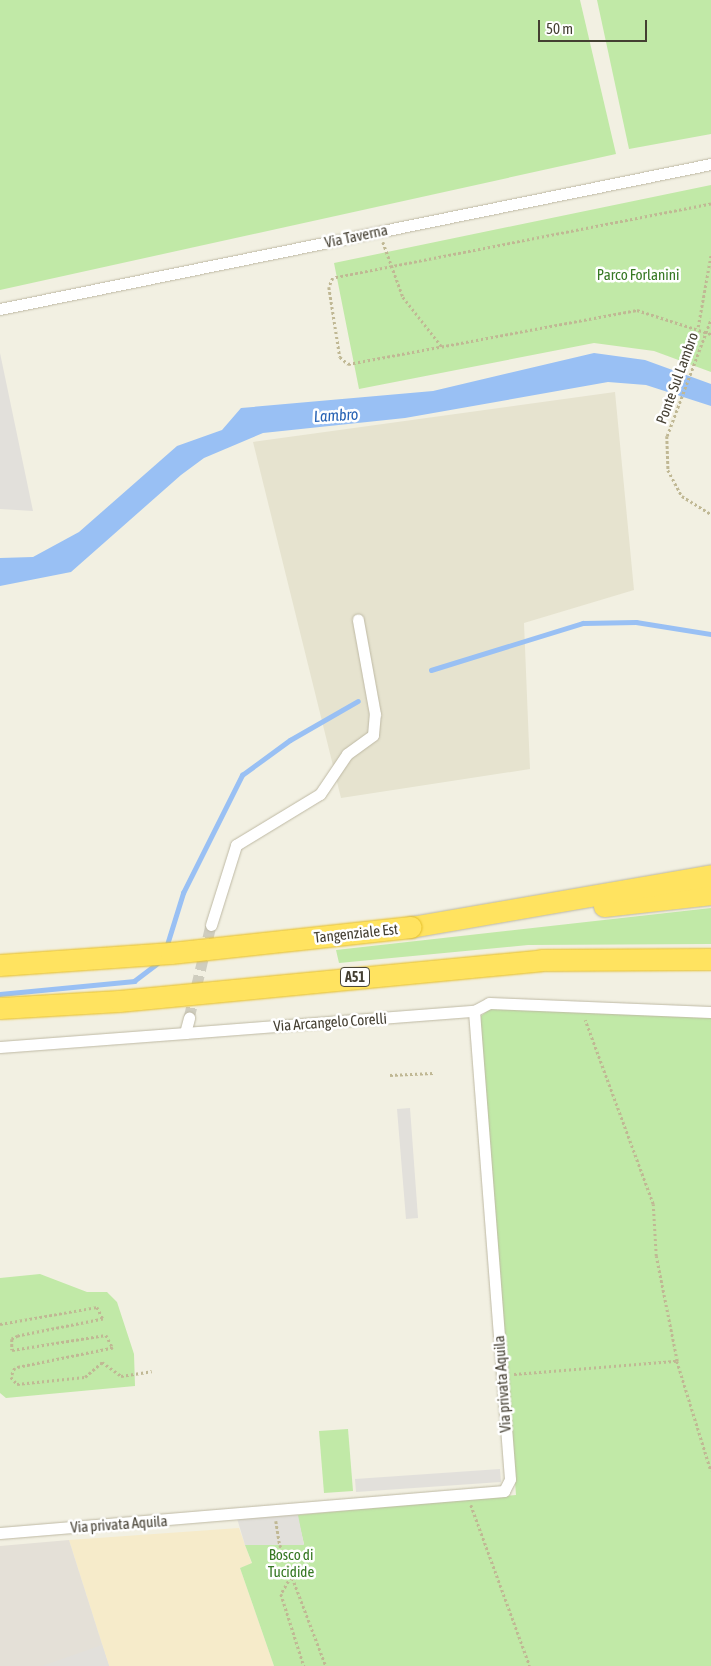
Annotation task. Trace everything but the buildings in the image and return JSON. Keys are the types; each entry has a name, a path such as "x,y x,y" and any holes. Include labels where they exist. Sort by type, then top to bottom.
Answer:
{"highway":[{"path":"412,927 711,875"},
{"name":"Tangenziale Est","path":"0,965 171,953 711,894"},
{"name":"A51","path":"0,1008 119,1001 541,960 711,960"}],"street":[{"name":"Via Taverna","path":"0,309 711,164"},
{"path":"211,925 236,845 320,794 347,754 373,735 375,714 358,620"},
{"path":"474,1011 489,1003 711,1012"},
{"name":"Via Arcangelo Corelli","path":"0,1047 474,1011"},
{"name":"Via privata Aquila","path":"0,1533 500,1493 509,1485 474,1011"},
{"path":"185,1033 189,1018"}],"path":[{"path":"711,204 389,267 330,281 340,357 359,365 637,310 698,327 711,334"},
{"path":"381,231 389,267 403,298 443,348"},
{"path":"698,327 711,254"},
{"name":"Ponte Sul Lambro","path":"711,319 668,436 668,470 682,496 711,514"},
{"path":"580,1006 653,1204 656,1256 677,1361 711,1471"},
{"path":"390,1075 432,1073"},
{"path":"0,1324 97,1307 103,1319 18,1336 12,1339 12,1350 106,1335 113,1348 15,1368 11,1377 16,1384 84,1377 102,1362 121,1376 152,1371"},
{"path":"501,1375 677,1361"},
{"path":"467,1496 530,1666"},
{"path":"275,1512 291,1577 326,1666"},
{"path":"291,1577 281,1594 304,1666"}],"shaded area":[{"path":"0,353 33,511 0,509"},
{"path":"615,392 634,590 524,623 530,769 341,798 253,442"},
{"path":"410,1108 418,1218 406,1219 397,1109"},
{"path":"500,1469 501,1482 356,1492 355,1479"},
{"path":"297,1510 304,1545 245,1545 236,1515"},
{"path":"239,1528 252,1564 240,1568 274,1666 109,1666 69,1540"},
{"path":"69,1540 109,1666 0,1666 0,1546"},
{"path":"102,1645 109,1666 42,1666"}],"green space":[{"path":"0,0 580,0 616,154 0,290"},
{"path":"597,0 711,0 711,134 629,149"},
{"name":"Parco Forlanini","path":"711,185 711,372 654,351 594,343 359,389 334,263"},
{"path":"711,908 711,944 528,945 339,963 336,950"},
{"name":"Bosco di Tucidide","path":"491,1008 711,1018 711,1666 274,1666 240,1568 252,1563 245,1545 304,1544 297,1515 516,1495 480,1030 481,1016"},
{"path":"40,1274 87,1292 107,1292 117,1302 134,1354 135,1386 6,1398 0,1393 0,1278"},
{"path":"348,1429 353,1491 324,1493 319,1431"}],"water":[{"name":"Lambro","path":"594,353 645,360 711,384 711,406 646,385 608,382 405,418 263,433 204,458 181,475 71,572 0,586 0,558 33,557 79,532 177,446 222,430 241,408 433,391"}],"waterway":[{"path":"431,670 583,623 636,622 711,634"},
{"path":"166,948 183,893 242,775 290,740 358,701"},
{"path":"0,994 134,981 162,960"}],"tunnel":[{"path":"189,1018 211,925"}]}
